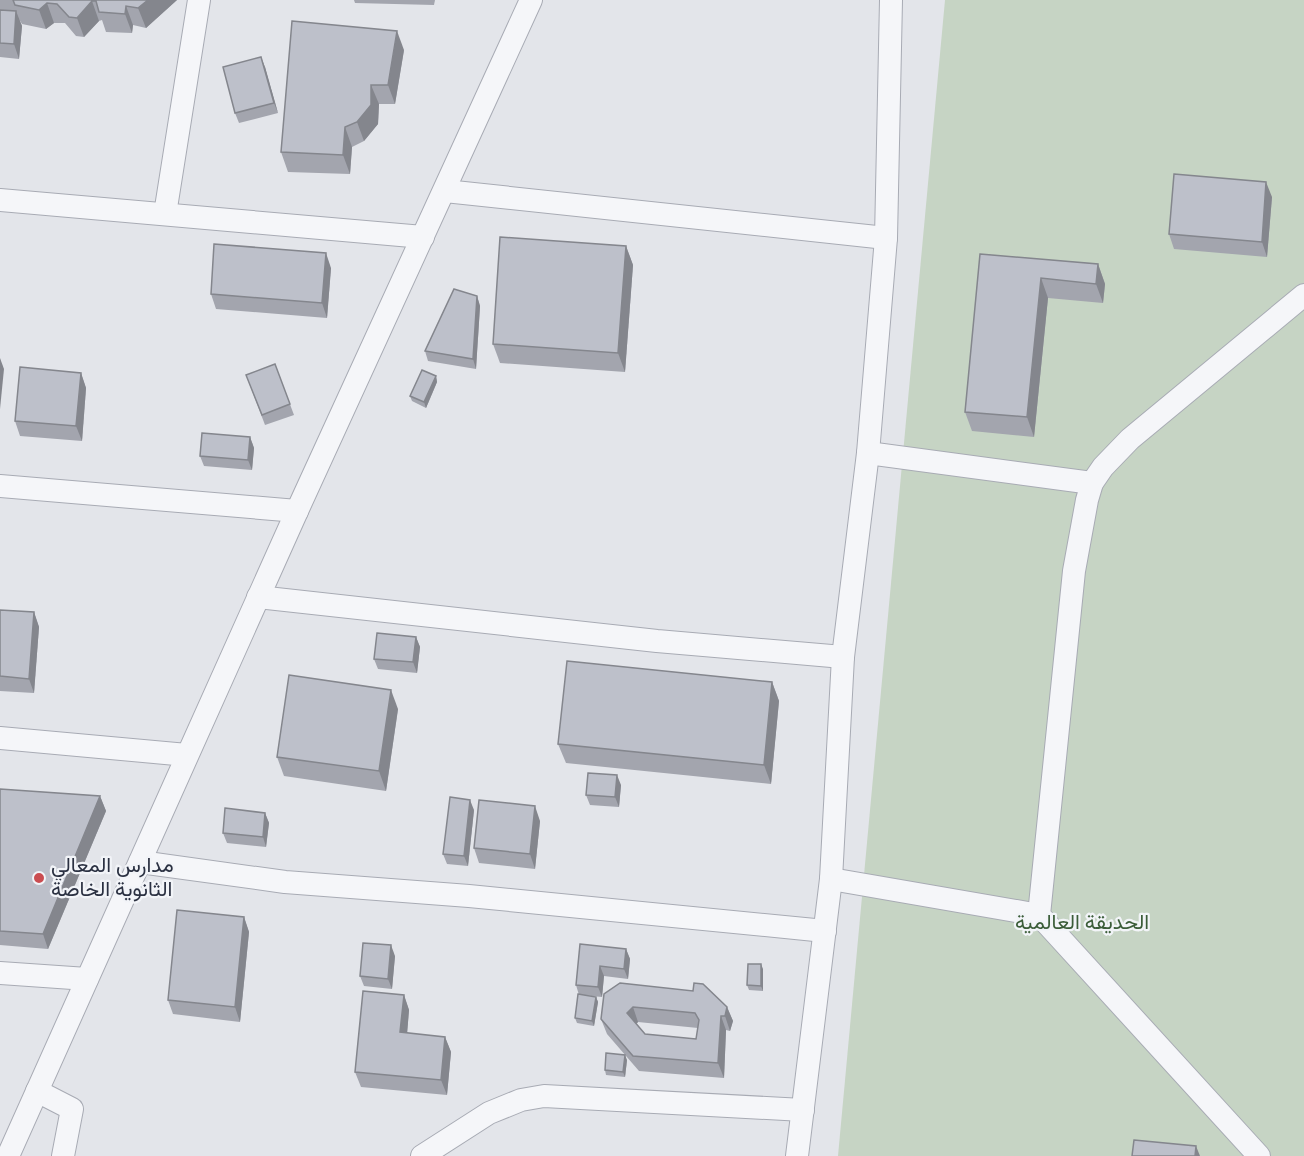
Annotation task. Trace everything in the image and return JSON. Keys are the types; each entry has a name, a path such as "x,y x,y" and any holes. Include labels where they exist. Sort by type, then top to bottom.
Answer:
{"street":[{"path":"165,214 199,0"},
{"path":"8,1156 258,597 531,0"},
{"path":"797,1156 831,879 843,657 868,453 886,238 891,0"},
{"path":"445,191 886,238"},
{"path":"0,200 423,237"},
{"path":"1039,915 1074,571 1092,483 1103,467 1130,439 1304,295"},
{"path":"868,453 1092,483"},
{"path":"0,486 297,511"},
{"path":"258,597 657,641 843,657"},
{"path":"0,738 187,755"},
{"path":"140,862 285,882 469,896 825,930"},
{"path":"831,879 1039,915 1259,1156"},
{"path":"0,973 87,979"},
{"path":"37,1091 72,1109 63,1156"},
{"path":"422,1156 489,1113 521,1100 544,1096 803,1110"}],"green space":[{"name":"الحديقة العالمية","path":"945,0 1304,0 1304,1156 838,1156"}],"building":[{"path":"13,0 148,0 138,8 126,6 125,14 99,12 96,1 92,1 77,18 69,17 57,4 47,3 39,10 15,5"},
{"path":"0,10 16,11 14,44 0,43"},
{"path":"292,21 397,31 388,85 371,85 371,105 357,122 345,127 343,155 281,152"},
{"path":"261,57 274,103 235,113 223,67"},
{"path":"1174,174 1266,182 1262,242 1169,234"},
{"path":"500,237 626,246 618,353 493,344"},
{"path":"214,244 326,253 322,303 211,294"},
{"path":"980,254 1098,264 1096,284 1041,278 1027,417 965,412"},
{"path":"454,289 477,296 473,359 425,351"},
{"path":"275,364 290,404 262,415 246,375"},
{"path":"20,367 81,373 76,426 15,421"},
{"path":"422,370 436,376 424,402 410,396"},
{"path":"202,433 250,437 248,460 200,456"},
{"path":"0,610 34,612 29,679 0,676"},
{"path":"377,633 416,637 413,662 374,659"},
{"path":"567,661 772,682 764,765 558,744"},
{"path":"289,675 391,690 379,771 277,757"},
{"path":"588,773 617,775 615,797 586,795"},
{"name":"مدارس المعالي الثانوية الخاصة","path":"0,789 100,796 43,934 0,931"},
{"path":"450,797 470,800 464,856 443,854"},
{"path":"479,800 535,806 530,854 474,848"},
{"path":"225,808 265,813 263,837 223,833"},
{"path":"177,910 244,917 235,1007 168,1000"},
{"path":"363,943 391,945 388,979 360,976"},
{"path":"580,944 626,949 624,969 600,966 598,987 576,985"},
{"path":"748,964 761,964 761,986 747,985"},
{"path":"620,983 693,991 694,983 703,984 727,1007 725,1016 721,1016 718,1063 633,1056 601,1019 604,994","holes":["633,1007 695,1013 699,1020 696,1039 645,1034 627,1013"]},
{"path":"363,991 404,995 400,1032 445,1037 441,1080 355,1072"},
{"path":"578,994 596,997 592,1021 575,1018"},
{"path":"606,1053 625,1055 623,1072 605,1070"},
{"path":"1134,1140 1196,1146 1195,1156 1132,1156"}],"place":[{"name":"مدارس المعالي الثانوية الخاصة","path":"39,878"}]}
